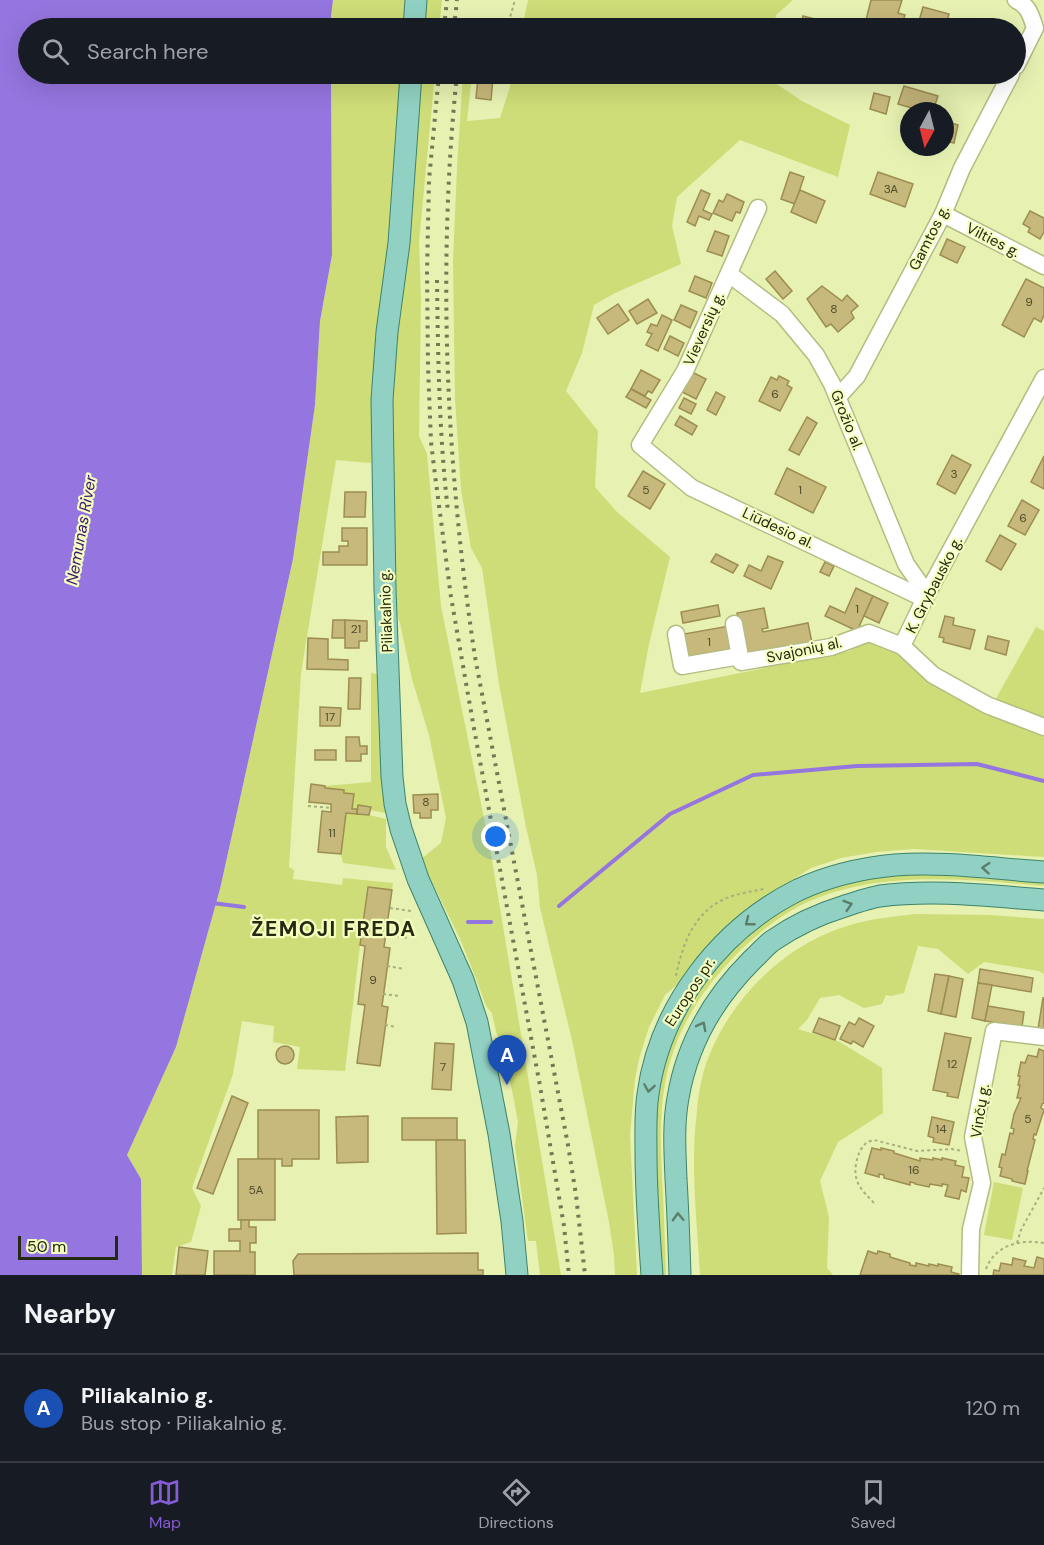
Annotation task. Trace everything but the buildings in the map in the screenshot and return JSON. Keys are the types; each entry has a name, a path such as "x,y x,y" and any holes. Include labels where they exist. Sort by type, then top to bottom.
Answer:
{"main road":[{"path":"415,18 416,0"},
{"name":"Piliakalnio g.","path":"410,84 399,243 381,400 392,777 401,829 415,869 463,980 477,1022 499,1134 512,1221 517,1275"},
{"name":"Europos pr.","path":"651,1275 646,1128 653,1065 664,1033 694,981 737,931 762,912 798,890 853,872 921,864 1044,872"},
{"name":"Europos pr.","path":"680,1275 675,1121 683,1071 693,1044 720,997 770,942 805,921 829,911 878,897 923,893 1044,900"}],"street":[{"path":"1016,0 1030,11 1035,28 1026,46"},
{"name":"Gamtos g.","path":"838,397 857,376 943,214 962,168 1006,84"},
{"name":"Vieversių g.","path":"640,444 686,371 758,208"},
{"name":"Vilties g.","path":"943,214 1044,266"},
{"name":"Grožio al.","path":"729,274 782,314 816,356 838,397 906,564 926,596"},
{"name":"K. Grybausko g.","path":"1044,378 926,596 902,646 933,675 987,705 1044,727"},
{"name":"Liūdesio al.","path":"640,444 692,488 926,596"},
{"path":"676,634 682,666 740,656 734,624"},
{"name":"Svajonių al.","path":"740,656 741,662 831,647 869,633 902,646"},
{"name":"Vinčų g.","path":"970,1275 971,1229 982,1183 973,1137 994,1031 1044,1037"}],"path":[{"path":"510,18 515,0"},
{"path":"308,806 331,808"},
{"path":"390,908 411,911"},
{"path":"386,935 408,939"},
{"path":"387,966 404,969"},
{"path":"383,994 400,996"},
{"path":"386,1025 396,1027"},
{"path":"874,1203 861,1189 855,1175 858,1152 867,1142 874,1140 917,1151 952,1149 976,1155"},
{"path":"1017,1243 1021,1230 1044,1188"},
{"path":"984,1275 988,1264 1006,1246 1023,1241 1044,1244"}],"green space":[{"path":"333,0 409,0 408,18 331,18"},
{"path":"424,0 442,0 440,18 423,18"},
{"path":"528,0 793,0 776,18 524,18"},
{"path":"331,84 402,84 394,194 375,368 371,463 336,460 301,673 289,867 294,870 293,879 342,885 343,878 393,883 392,890 367,887 345,1071 297,1069 300,1047 273,1042 274,1026 242,1021 233,1074 192,1188 201,1206 191,1242 176,1247 172,1275 142,1275 141,1179 127,1155 176,1047 220,889 293,559 315,405 320,321 332,255"},
{"path":"418,84 434,84 419,242 421,298 419,436 427,454 441,606 490,848 561,1275 540,1275 536,1241 528,1241 515,1146 518,1122 504,1049 496,1032 492,1013 486,1006 460,939 421,859 441,843 446,818 429,735 412,679 400,623 391,599 386,465"},
{"path":"462,84 471,84 467,121 500,118 510,84 776,84 802,101 850,125 838,177 740,140 677,197 672,226 681,264 615,293 594,305 582,353 566,391 598,431 595,487 617,512 670,557 640,693 850,651 869,636 900,653 910,665 985,707 1044,732 1044,857 914,849 841,858 811,868 762,899 726,928 679,983 665,995 649,1027 635,1079 630,1135 637,1275 615,1275 609,1222 572,1040 540,908 537,875 499,684 482,568 471,548 461,489 455,399 453,261"},
{"path":"1036,627 1044,631 1044,724 994,702"},
{"path":"371,673 377,674 386,813 358,805 357,809 352,809 354,794 344,793 344,790 325,788 325,786 371,782"},
{"path":"346,813 386,819 386,847 396,870 343,863 341,854"},
{"path":"918,874 1044,882 1044,886 949,879 916,879 853,887 823,896 794,909 764,929 737,953 701,996 678,1038 668,1068 661,1120 666,1275 661,1275 656,1102 668,1051 694,998 731,951 753,931 803,899 830,888 859,881"},
{"path":"916,914 989,915 1044,919 1044,974 1039,971 984,962 968,974 938,949 918,946 904,993 886,995 882,1004 864,1008 839,995 820,998 807,1020 798,1029 840,1042 882,1068 883,1113 838,1142 820,1181 829,1217 827,1268 833,1275 700,1275 694,1172 697,1106 705,1067 726,1022 741,1001 776,965 818,937 850,925"},
{"path":"994,1182 1023,1188 1012,1240 984,1235"}],"water":[{"name":"Nemunas River","path":"0,0 333,0 331,18 18,18 18,84 331,84 332,255 320,321 315,405 293,559 220,889 176,1047 127,1155 141,1179 142,1275 0,1275"}],"waterway":[{"path":"559,906 670,814 753,775 857,766 977,764 1044,781"},
{"path":"212,903 244,907"},
{"path":"468,922 491,922"}],"railway":[{"path":"445,18 447,0"},
{"path":"455,18 457,0"},
{"path":"438,84 429,180 427,273 431,442 451,597 540,1086 564,1226 569,1275"},
{"path":"456,84 447,219 446,292 451,439 457,512 475,657 568,1145 585,1275"},
{"path":"437,280 441,424 448,511"}],"place":[{"name":"Piliakalnio g.","path":"507,1085"}],"district":[{"name":"ŽEMOJI FREDA","path":"334,929"}]}
